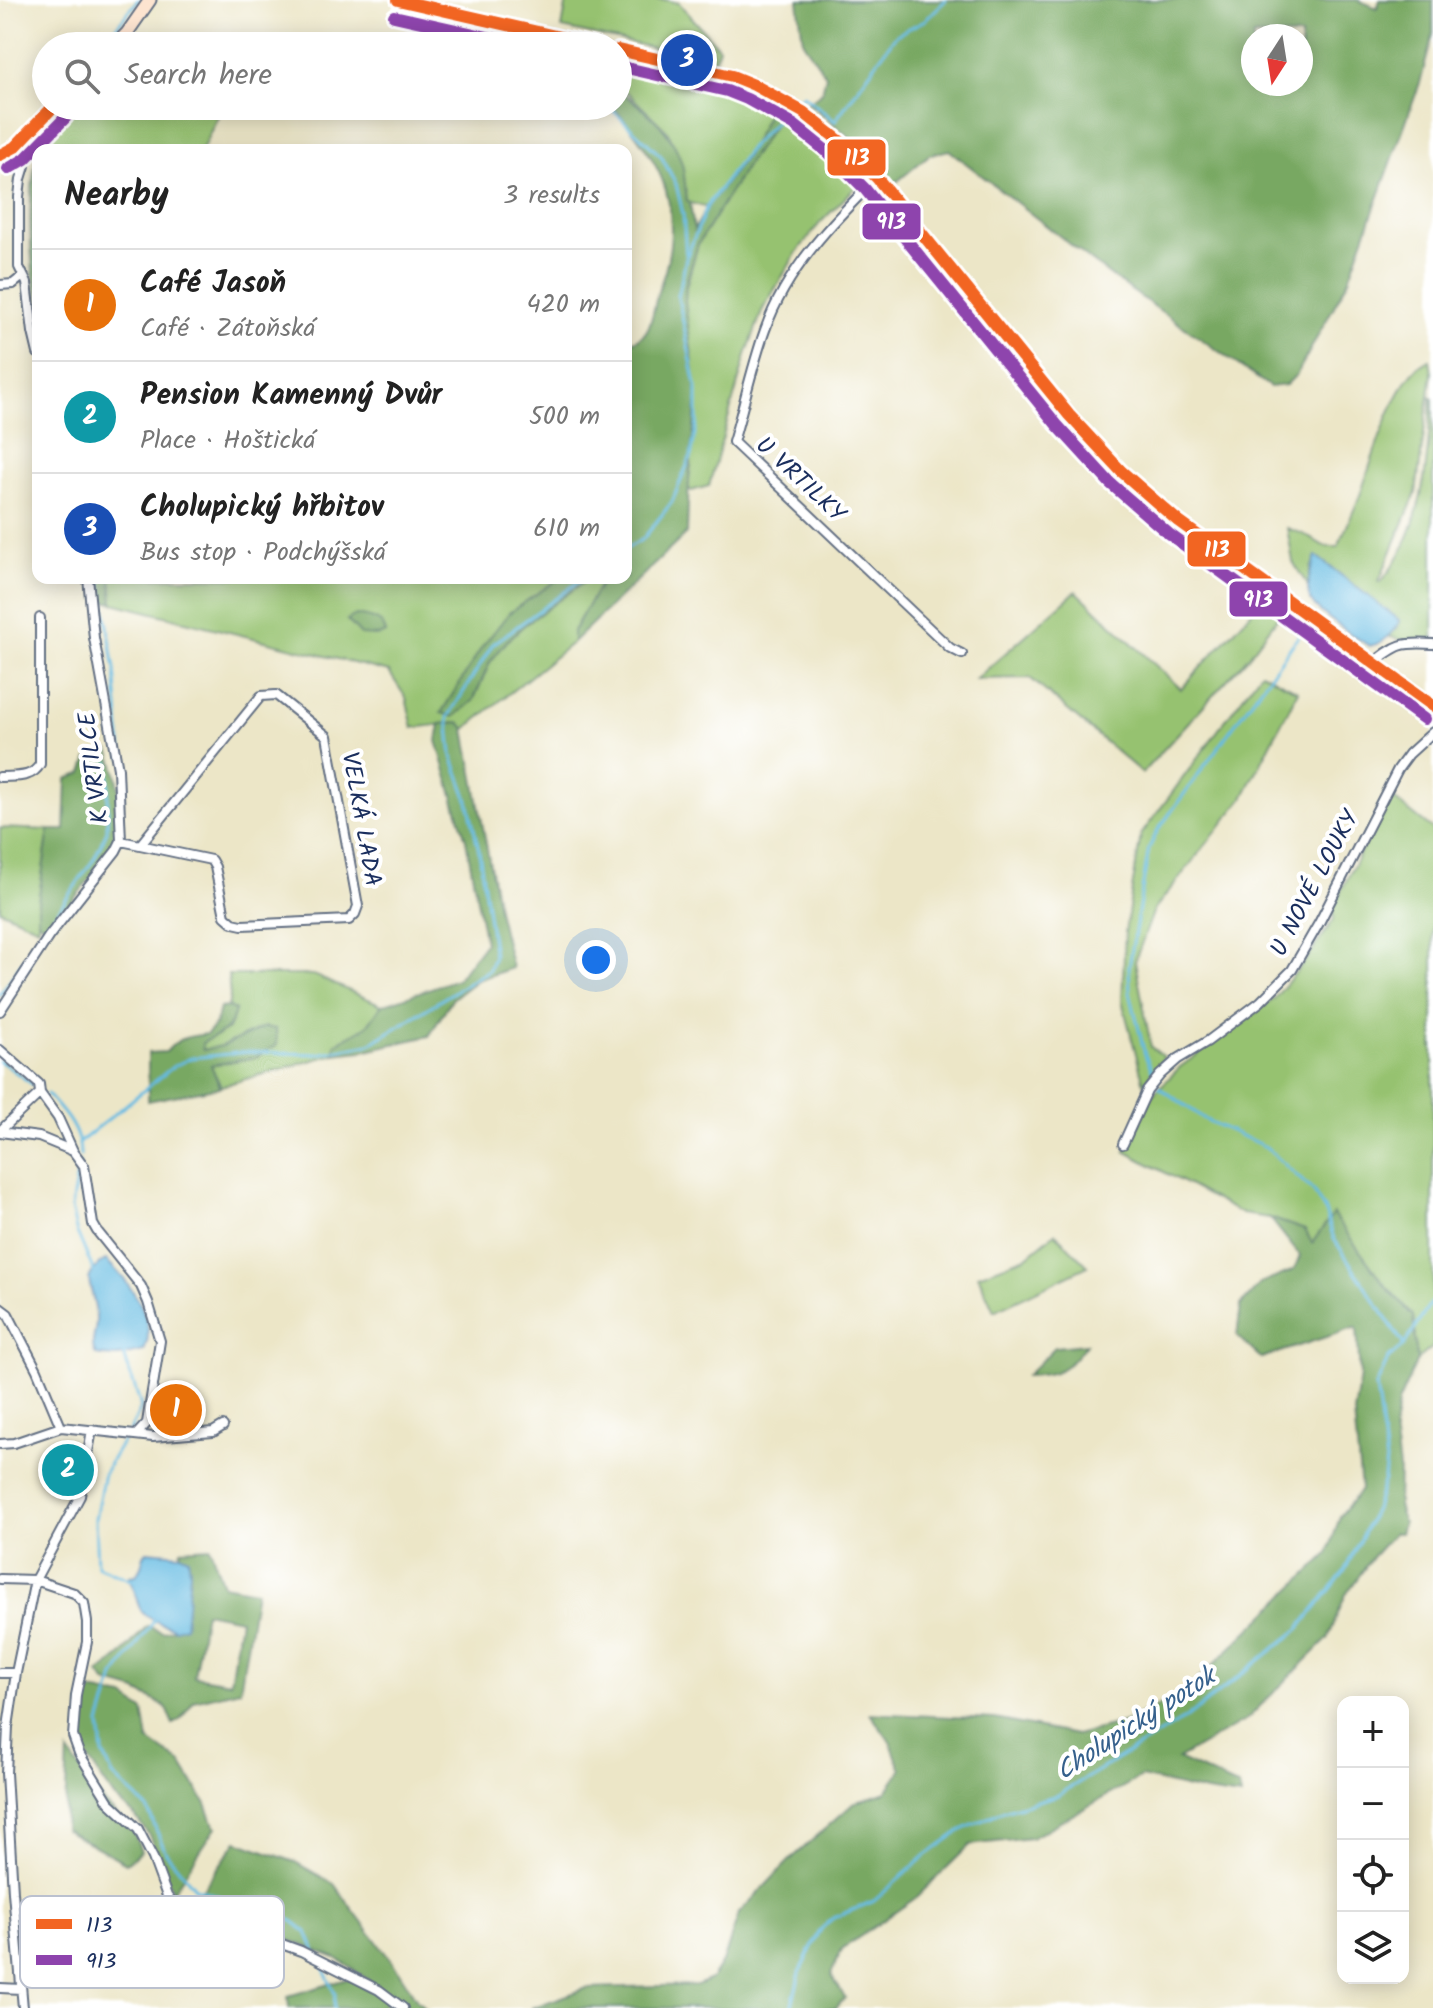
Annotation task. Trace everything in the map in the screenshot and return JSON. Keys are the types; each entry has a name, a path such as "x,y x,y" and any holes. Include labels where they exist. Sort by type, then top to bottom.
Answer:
{"street":[{"path":"128,32 150,0"},
{"path":"398,0 538,32"},
{"path":"632,53 732,76 754,85 803,112 841,142 877,178 1069,415 1121,471 1178,521 1433,706"},
{"path":"0,155 15,147 41,120"},
{"path":"15,147 25,166 19,197 19,267 27,283 32,324"},
{"name":"U VRTILKY","path":"877,178 836,219 795,271 779,300 765,329 733,442 950,648 962,654"},
{"path":"0,285 13,284 23,276"},
{"name":"K VRTILCE","path":"0,1011 49,936 121,841 118,769 94,638 89,584"},
{"path":"0,777 28,775 36,771 40,764 40,618"},
{"path":"1373,663 1394,647 1412,643 1433,644"},
{"name":"VELKÁ LADA","path":"121,841 211,860 225,916 233,923 349,920 358,906 327,736 276,695 261,696 140,845"},
{"name":"U NOVÉ LOUKY","path":"1123,1144 1147,1091 1160,1075 1260,1002 1292,970 1398,769 1433,732"},
{"path":"0,1050 39,1084 40,1093 58,1118 87,1180 93,1224 141,1286 148,1302 160,1341 147,1423 144,1429 131,1434"},
{"path":"0,1132 40,1093"},
{"path":"0,1132 39,1137 78,1157"},
{"path":"0,1308 8,1314 37,1370 61,1427"},
{"path":"0,1444 14,1443 61,1427 173,1436 213,1432 223,1426"},
{"path":"20,1977 3,1773 8,1727 35,1580 80,1496 92,1430"},
{"path":"0,1579 35,1580 74,1593 84,1603 87,1642 76,1695 73,1736 79,1753 109,1802 138,1829 167,1896"},
{"path":"0,1673 16,1673"},
{"path":"0,1892 13,1892"},
{"path":"284,1945 324,1961 379,1990 403,2008"},
{"path":"0,1988 21,1989 23,2008"}],"green space":[{"path":"567,0 666,0 679,3 719,48 714,61 632,43 632,32 580,32 562,28"},
{"path":"798,0 1358,0 1377,8 1380,0 1433,0 1433,34 1421,80 1349,279 1297,374 1286,385 1270,387 1112,277 949,150 929,155 893,185 857,143 808,103 822,92 826,76 803,42"},
{"path":"632,59 735,84 766,98 770,110 733,176 704,207 687,202 681,163 668,132 632,97"},
{"path":"774,100 784,110 698,244 686,283 685,301 697,396 687,533 573,642 573,631 600,584 632,584 632,342 641,337 649,326 670,242 671,220 662,179 624,120 632,120 632,101 672,140 682,164 694,230 709,204 745,158"},
{"path":"786,107 846,151 866,177 821,222 797,252 763,309 746,355 709,486 691,491 688,487 691,466 686,287 698,244"},
{"path":"62,120 216,120 205,144 53,144 47,135"},
{"path":"42,129 53,144 38,144"},
{"path":"1430,360 1432,373 1416,493 1379,581 1399,556 1415,519 1427,459 1431,397 1433,640 1402,640 1387,636 1398,627 1399,620 1316,556 1310,570 1309,588 1293,562 1287,528 1324,546 1338,547 1396,399 1406,381"},
{"path":"96,584 111,584 113,603 97,599"},
{"path":"111,584 551,584 509,613 473,701 490,662 523,626 581,584 600,584 573,631 573,642 465,729 460,722 413,728 406,698 389,672 113,603"},
{"path":"551,584 581,584 507,641 490,662 473,701 454,717 441,713 482,647 509,613"},
{"path":"1076,591 1181,689 1263,599 1283,610 1248,657 1142,773 1030,678 976,679"},
{"path":"356,615 379,622 386,633 361,635 347,620"},
{"path":"1261,672 1298,691 1243,798 1154,910 1135,961 1151,1047 1164,1057 1144,1084 1122,1001 1125,932 1141,835"},
{"path":"460,722 465,729 512,968 477,980 452,999 429,1036 335,1054 335,1044 366,1027 382,1005 457,979 485,943 466,840 437,741 440,724"},
{"path":"109,750 121,803 115,843 109,855 49,930 38,921 38,902 49,830 65,830 67,779 83,773 88,758"},
{"path":"1389,795 1433,830 1433,1347 1417,1360 1413,1316 1384,1284 1333,1215 1312,1244 1305,1230 1270,1218 1242,1214 1125,1151 1154,1093 1180,1067 1274,999 1306,960 1334,919 1333,907"},
{"path":"0,828 49,830 38,902 38,928 0,910"},
{"path":"228,975 313,975 382,1005 366,1027 335,1044 335,1054 221,1086 210,1065 265,1027 222,1046 203,1050 201,1043 228,1029 235,1010 228,1007"},
{"path":"220,1008 235,1010 231,1023 224,1031 202,1043 203,1050 222,1046 265,1027 276,1029 277,1044 257,1057 211,1065 220,1087 148,1101 148,1053 166,1052 184,1038 207,1034 216,1023"},
{"path":"1333,1214 1384,1284 1413,1316 1417,1360 1398,1403 1394,1430 1399,1468 1398,1505 1403,1523 1400,1533 1394,1533 1373,1556 1345,1596 1328,1639 1246,1720 1178,1759 1239,1787 1241,1797 1141,1777 1031,1838 970,1845 917,1897 842,1949 831,1974 845,1998 836,2008 531,2008 587,1988 697,1985 711,1979 724,1959 739,1913 789,1861 854,1803 886,1792 901,1770 891,1743 870,1713 995,1719 1076,1735 1126,1722 1185,1692 1328,1554 1340,1516 1361,1490 1354,1413 1360,1376 1357,1327 1261,1358 1237,1336 1241,1305 1260,1284 1294,1270 1300,1256 1270,1218 1305,1230 1312,1243"},
{"path":"1055,1233 1088,1266 994,1311 978,1275 1026,1257"},
{"path":"1086,1344 1074,1360 1061,1369 1026,1376 1055,1347"},
{"path":"210,1547 223,1585 256,1591 240,1690 194,1701 181,1719 173,1724 165,1706 137,1691 105,1682 99,1673 120,1656 147,1626 163,1632 185,1626 190,1571 188,1558 180,1554 181,1549","holes":["205,1612 240,1619 230,1682 194,1676"]},
{"path":"85,1690 124,1697 143,1710 148,1740 181,1763 206,1804 216,1827 173,1892 149,1835 135,1816 114,1797 81,1748"},
{"path":"68,1752 104,1802 133,1830 141,1852 126,1863 64,1829"},
{"path":"237,1841 295,1862 334,1884 425,2008 410,2008 336,1958 284,1938 284,1896 198,1896"},
{"path":"350,1978 389,2002 379,2008 289,2008 288,1996"}],"water":[{"path":"1316,556 1399,620 1388,637 1369,646 1313,604 1308,583"},
{"path":"106,1260 139,1301 147,1326 148,1339 144,1351 109,1356 96,1355 94,1351 96,1316 89,1280 96,1268"},
{"path":"147,1551 180,1554 188,1558 190,1571 185,1626 175,1629 151,1619 141,1610 128,1579 139,1571"}],"waterway":[{"path":"112,32 138,0"},
{"path":"797,100 803,95 835,121 896,35 925,20 946,0"},
{"path":"632,545 643,539 672,502 691,456 697,424 697,390 678,297 686,258 707,206 753,144 790,107"},
{"path":"47,144 53,120"},
{"path":"623,120 661,156 676,184 683,214 686,254"},
{"path":"101,584 115,669 122,757"},
{"path":"80,1142 174,1066 191,1058 247,1052 318,1054 370,1044 489,970 494,956 479,851 467,797 452,756 448,717 493,644 576,584"},
{"path":"1153,1072 1145,1055 1130,992 1129,967 1149,848 1158,830 1306,626"},
{"path":"0,994 94,859 107,831 109,762"},
{"path":"0,1061 32,1084"},
{"path":"1159,1087 1206,1120 1266,1147 1313,1191 1325,1211 1334,1239 1404,1345"},
{"path":"47,1094 74,1130 80,1156"},
{"path":"79,1163 71,1208 76,1230 95,1274"},
{"name":"Cholupický potok","path":"791,2008 801,1969 821,1929 833,1918 874,1901 925,1856 960,1831 1000,1812 1058,1795 1186,1718 1299,1629 1344,1572 1375,1509 1386,1461 1376,1386 1388,1359 1404,1345 1433,1300"},
{"path":"124,1353 141,1408 130,1431"},
{"path":"125,1437 104,1473 95,1519 97,1566 131,1580"},
{"path":"156,1618 114,1677 100,1724 103,1753 113,1776 147,1808 166,1853 195,1888 219,1896"},
{"path":"284,1918 307,1932 317,1956"},
{"path":"321,1963 335,1994 334,2008"}],"transit line":[{"name":"113","path":"398,0 538,32"},
{"name":"913","path":"394,16 465,32"},
{"name":"113","path":"632,53 732,76 754,85 803,112 841,142 877,178 1069,415 1121,471 1178,521 1433,706"},
{"name":"913","path":"632,69 727,91 747,99 794,125 830,154 865,189 1057,425 1110,483 1169,534 1424,719"},
{"name":"113","path":"0,155 15,147 41,120"},
{"name":"913","path":"40,144 63,120"},
{"name":"913","path":"8,169 32,152"}],"place":[{"name":"Cholupický hřbitov","path":"687,60"},
{"name":"Café Jasoň","path":"176,1410"},
{"name":"Pension Kamenný Dvůr","path":"68,1470"}]}
